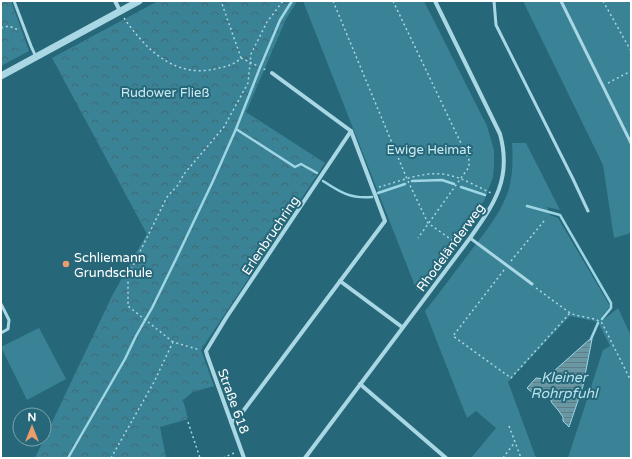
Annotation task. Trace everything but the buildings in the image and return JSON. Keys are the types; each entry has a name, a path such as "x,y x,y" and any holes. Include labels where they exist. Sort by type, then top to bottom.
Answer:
{"street":[{"path":"115,1 120,12"},
{"path":"1,76 139,1"},
{"name":"Rhodeländerweg","path":"305,458 402,326 470,238 493,205 502,180 504,158 500,134 435,1"},
{"path":"231,422 238,418 385,221 351,131 272,73"},
{"name":"Erlenbruchring","path":"206,351 226,318 351,131"},
{"path":"340,282 402,326"},
{"name":"Straße 618","path":"206,351 244,458"},
{"path":"360,384 446,458"}],"lane":[{"path":"14,1 36,57"},
{"path":"494,1 496,25 588,211"},
{"path":"561,1 631,143"},
{"path":"470,238 532,284"},
{"path":"1,304 9,320 8,329 1,333"}],"path":[{"path":"221,1 241,58 249,63 263,68"},
{"path":"206,351 173,342 128,306 128,276 167,198 178,185 184,174 224,126 248,83 251,54 267,22 283,1"},
{"path":"334,1 408,179 428,223 456,243"},
{"path":"393,1 469,160 469,167 418,238"},
{"path":"603,1 631,51"},
{"path":"120,12 144,44 157,56 170,64 189,70 211,70 236,63 241,58"},
{"path":"1,28 8,26 14,27 22,35 26,34"},
{"path":"603,85 631,71"},
{"path":"373,189 423,174 436,173 449,175 497,195"},
{"path":"544,221 507,266 454,336 511,378 570,313"},
{"path":"532,284 570,313 595,319 602,323 631,381"},
{"path":"112,458 154,382 173,342"},
{"path":"188,422 200,458"},
{"path":"509,426 522,458"},
{"path":"503,458 515,442"},
{"path":"223,458 234,453"}],"green space":[{"path":"1,1 11,1 29,51 1,66"},
{"name":"Rudower Fließ","path":"158,1 297,1 286,19 246,112 325,163 201,350 214,386 193,392 183,400 188,419 160,427 166,458 35,458 40,447 52,447 52,422 113,294 147,234 52,58"},
{"name":"Ewige Heimat","path":"303,1 424,1 487,126 494,150 494,165 493,177 484,201 417,291"},
{"path":"523,1 631,1 631,233 614,238 603,165"},
{"path":"512,143 526,143 560,210 547,207 550,215 558,218 610,306 601,318 603,320 618,308 631,336 631,458 568,458 603,350 610,346 599,324 594,321 570,316 508,382 536,458 471,458 496,428 476,411 467,418 425,311 484,234 502,205 509,189 511,177 513,160"},
{"path":"39,328 66,379 27,400 1,347"}],"water":[{"name":"Kleiner Rohrpfuhl","path":"590,339 592,339 583,386 569,427 563,421 563,417 552,403 548,393 536,396 527,388 536,378 545,379"}],"waterway":[{"name":"Rudower Fließ","path":"68,458 125,359 152,308 213,181 236,129 280,20 292,1"},
{"path":"236,129 295,167 301,164 317,173"},
{"path":"412,181 442,180 454,184"},
{"path":"323,181 351,196 372,197"},
{"path":"378,193 405,184"},
{"path":"461,187 485,195"},
{"path":"527,206 560,215 611,303 611,308 602,319"},
{"path":"591,339 598,323"}],"place":[{"name":"Schliemann Grundschule","path":"66,264"}]}
